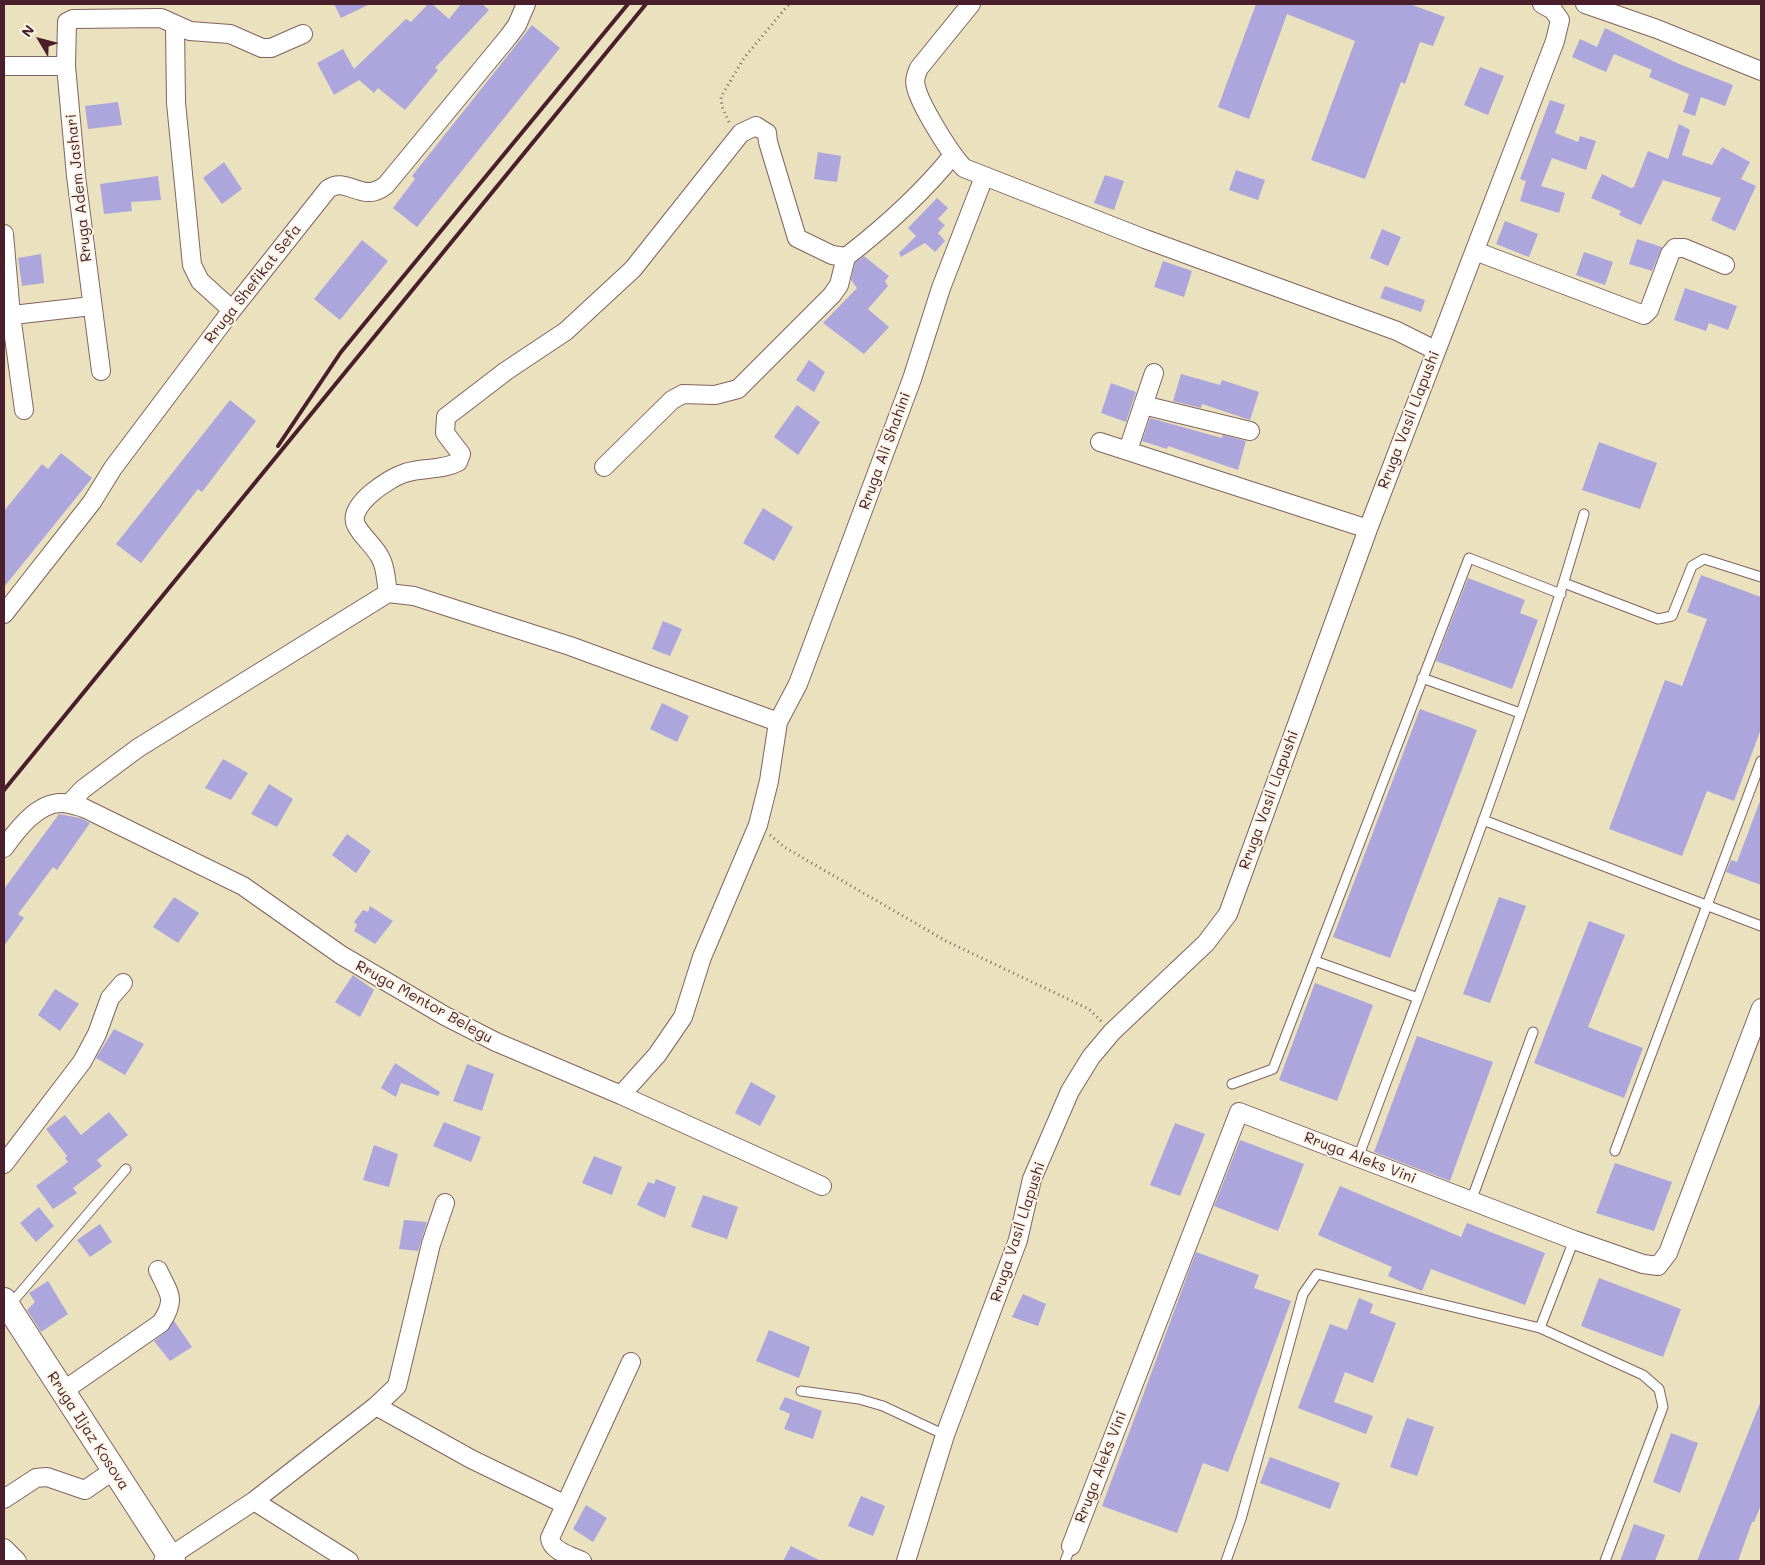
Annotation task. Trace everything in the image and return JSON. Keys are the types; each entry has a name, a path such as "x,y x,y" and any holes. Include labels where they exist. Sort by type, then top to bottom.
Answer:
{"street":[{"name":"Rruga Shefikat Sefa","path":"4,614 92,502 113,468 232,310 328,189 333,186 344,185 367,193 379,191 386,185 509,36 517,25 526,4"},
{"path":"971,4 919,68 915,79 920,97 953,156 964,168 1145,239 1397,331 1435,350"},
{"name":"Rruga Vasil Llapushi","path":"906,1561 945,1435 1018,1240 1032,1179 1078,1076 1112,1032 1206,944 1228,914 1368,528 1555,41 1563,9 1542,4"},
{"path":"1585,4 1657,29 1761,71"},
{"name":"Rruga Adem Jashari","path":"102,371 92,306 66,66 67,24 70,20 162,18 175,24"},
{"path":"232,310 200,281 192,265 176,103 175,24 190,31 230,34 262,48 271,48 303,34"},
{"path":"4,66 66,66"},
{"path":"388,593 382,559 356,525 354,514 360,504 373,491 404,473 446,467 458,462 461,454 445,433 446,417 506,371 566,330 633,269 734,140 750,128 756,126 767,133 797,238 826,253 846,257"},
{"path":"604,467 672,400 683,394 715,395 738,389 832,295 839,286 846,257 870,240 914,201 953,156"},
{"name":"Rruga Ali Shahini","path":"621,1095 658,1055 683,1017 702,957 758,825 768,786 778,722 798,684 912,379 941,288 984,177"},
{"path":"4,234 8,316 24,410"},
{"path":"1475,251 1644,315 1649,310 1670,254 1675,248 1684,248 1725,265"},
{"path":"8,316 92,306"},
{"path":"1128,450 1154,373"},
{"path":"1143,405 1250,431"},
{"path":"1100,442 1368,528"},
{"path":"4,848 27,820 44,807 61,803 69,804 83,789 138,748 388,593 414,596 570,646 778,722"},
{"name":"Rruga Mentor Belegu","path":"69,804 84,808 243,886 341,955 445,1016 496,1042 621,1095 822,1186"},
{"path":"4,1164 82,1062 97,1034 110,998 123,983"},
{"name":"Rruga Aleks Vini","path":"1068,1554 1239,1112 1574,1240 1643,1264 1658,1266 1668,1253 1761,1008"},
{"path":"169,1560 254,1501 376,1406 397,1386 431,1244 445,1203"},
{"path":"63,1391 161,1323 171,1307 170,1296 158,1270"},
{"name":"Rruga Iljaz Kosova","path":"5,1306 63,1391 169,1560"},
{"path":"582,1561 560,1551 550,1543 552,1531 631,1362"},
{"path":"376,1406 472,1459 564,1504"},
{"path":"4,1499 36,1478 47,1477 85,1490 114,1470"},
{"path":"254,1501 350,1561"},
{"path":"4,1548 17,1561"}],"lane":[{"path":"1358,1158 1484,820 1561,594 1584,514"},
{"path":"1232,1084 1273,1069 1469,558 1561,594"},
{"path":"1564,583 1658,619 1672,616 1692,566 1704,560 1761,577"},
{"path":"1422,678 1520,713"},
{"path":"1615,1151 1761,761"},
{"path":"1484,820 1761,926"},
{"path":"1315,961 1418,998"},
{"path":"1471,1201 1533,1032"},
{"path":"5,1306 126,1169"},
{"path":"1540,1328 1574,1240"},
{"path":"1226,1561 1241,1519 1303,1294 1317,1274 1540,1328 1644,1375 1660,1388 1663,1407 1605,1561"},
{"path":"801,1391 836,1394 875,1404 945,1435"}],"path":[{"path":"734,140 722,107 721,97 744,58 789,4"},
{"path":"758,825 784,847 946,941 1089,1009 1112,1032"}],"building":[{"path":"334,4 370,4 341,18"},
{"path":"428,4 432,4 449,19 461,4 482,4 489,10 435,68 438,70 405,110 378,88 374,93 359,80 334,95 317,63 343,49 354,69 406,19 411,22"},
{"path":"1256,4 1410,4 1445,17 1433,46 1420,42 1405,84 1401,82 1365,179 1311,160 1355,41 1287,14 1249,119 1218,107"},
{"path":"532,25 560,48 417,227 393,208 415,179 412,176"},
{"path":"1605,28 1679,64 1733,85 1725,106 1701,97 1695,116 1683,112 1689,94 1649,77 1652,70 1614,54 1606,72 1572,57 1580,39 1597,47"},
{"path":"1480,67 1504,76 1488,115 1464,105"},
{"path":"1550,100 1565,105 1555,133 1578,142 1580,136 1596,141 1586,170 1552,158 1541,186 1565,193 1559,213 1520,201 1526,181 1520,179"},
{"path":"118,102 122,125 88,129 85,106"},
{"path":"1679,124 1690,130 1682,155 1712,165 1722,147 1750,162 1741,179 1756,186 1735,231 1711,220 1721,198 1663,180 1641,225 1619,215 1621,211 1591,198 1602,174 1631,188 1634,187 1648,151 1668,159"},
{"path":"818,152 841,156 837,182 814,179"},
{"path":"224,162 242,189 222,204 203,178"},
{"path":"1236,170 1265,180 1258,200 1229,190"},
{"path":"1105,175 1124,181 1114,210 1094,203"},
{"path":"158,176 161,200 131,202 132,211 104,214 100,184"},
{"path":"937,198 948,208 938,219 945,225 938,233 945,241 935,252 925,243 901,257 899,253 916,236 908,228"},
{"path":"1505,221 1538,234 1529,257 1496,244"},
{"path":"1382,229 1401,237 1388,266 1370,258"},
{"path":"1637,239 1662,247 1652,271 1629,264"},
{"path":"362,240 388,261 340,320 314,299"},
{"path":"1584,252 1613,262 1605,285 1576,275"},
{"path":"41,254 44,283 22,286 18,258"},
{"path":"864,256 889,276 885,281 888,286 868,309 889,327 864,354 823,323 857,288 851,280 855,263"},
{"path":"1163,261 1192,271 1184,297 1154,287"},
{"path":"1385,286 1425,300 1421,312 1380,298"},
{"path":"1685,288 1737,306 1728,330 1709,323 1706,331 1674,320"},
{"path":"809,360 825,372 814,392 796,380"},
{"path":"1181,374 1220,385 1222,380 1259,392 1250,420 1202,404 1201,408 1173,401"},
{"path":"1111,383 1136,392 1126,422 1101,413"},
{"path":"230,400 256,421 202,492 198,489 141,563 116,544"},
{"path":"797,405 820,422 798,455 774,437"},
{"path":"1150,418 1222,438 1223,435 1246,441 1238,470 1168,446 1167,449 1142,441"},
{"path":"1599,442 1657,463 1640,509 1582,490"},
{"path":"61,453 92,478 4,587 4,511 42,464 48,469"},
{"path":"763,508 793,527 774,561 743,543"},
{"path":"1701,575 1761,597 1761,729 1734,801 1707,791 1682,856 1609,829 1665,680 1682,686 1707,619 1687,612"},
{"path":"1468,578 1525,600 1520,613 1538,620 1512,689 1436,661"},
{"path":"663,621 682,629 670,656 652,649"},
{"path":"662,703 689,716 677,742 650,729"},
{"path":"1420,709 1477,730 1390,958 1333,937"},
{"path":"223,759 248,773 231,800 205,788"},
{"path":"269,784 293,799 277,827 251,814"},
{"path":"1760,801 1761,885 1726,872 1731,860 1737,862"},
{"path":"59,814 80,818 90,823 57,870 53,867 18,914 24,918 4,946 4,889"},
{"path":"347,834 371,851 356,873 332,855"},
{"path":"174,897 199,913 178,943 153,927"},
{"path":"1499,897 1526,906 1490,1003 1463,994"},
{"path":"370,906 393,921 375,944 354,931 357,925 354,922 363,910 368,912"},
{"path":"1589,921 1625,935 1588,1027 1643,1048 1624,1098 1534,1063"},
{"path":"353,975 374,990 360,1017 335,1002"},
{"path":"1315,983 1373,1005 1337,1101 1279,1080"},
{"path":"55,989 79,1004 60,1031 38,1015"},
{"path":"114,1029 144,1044 125,1075 96,1058"},
{"path":"1417,1036 1493,1062 1450,1181 1374,1152"},
{"path":"395,1063 440,1092 438,1096 401,1083 396,1097 381,1088"},
{"path":"467,1064 494,1074 482,1111 453,1101"},
{"path":"751,1082 776,1096 760,1126 735,1113"},
{"path":"109,1112 128,1135 97,1160 102,1166 73,1188 77,1193 53,1209 36,1186 68,1162 65,1158 67,1156 46,1129 65,1115 81,1135"},
{"path":"444,1122 481,1137 471,1162 433,1146"},
{"path":"1175,1123 1205,1134 1180,1196 1150,1185"},
{"path":"1240,1140 1304,1164 1278,1231 1214,1206"},
{"path":"374,1145 398,1154 389,1187 363,1180"},
{"path":"594,1156 622,1167 612,1195 582,1183"},
{"path":"1615,1163 1672,1182 1654,1231 1596,1213"},
{"path":"656,1179 676,1187 665,1218 637,1205 648,1182 654,1184"},
{"path":"1340,1186 1461,1237 1467,1223 1545,1253 1525,1305 1431,1269 1422,1291 1388,1276 1392,1267 1318,1235"},
{"path":"703,1195 738,1207 727,1239 691,1227"},
{"path":"39,1207 54,1226 36,1242 20,1223"},
{"path":"404,1220 427,1222 418,1251 399,1249"},
{"path":"100,1224 112,1242 90,1257 77,1240"},
{"path":"1196,1252 1259,1275 1254,1288 1291,1301 1228,1472 1203,1463 1177,1533 1102,1506"},
{"path":"1599,1278 1681,1309 1663,1357 1581,1326"},
{"path":"48,1281 68,1314 41,1332 27,1310 35,1302 29,1293"},
{"path":"1023,1294 1046,1304 1038,1326 1012,1317"},
{"path":"1359,1298 1373,1304 1370,1313 1396,1323 1373,1383 1345,1372 1334,1402 1373,1416 1366,1434 1298,1408 1330,1324 1347,1330"},
{"path":"174,1321 192,1347 170,1361 154,1341 167,1331"},
{"path":"769,1330 810,1347 799,1378 756,1361"},
{"path":"785,1397 822,1411 813,1439 784,1429 790,1414 779,1409"},
{"path":"1760,1403 1761,1505 1754,1522 1752,1522 1738,1561 1697,1561"},
{"path":"1407,1418 1434,1427 1417,1476 1390,1467"},
{"path":"1671,1433 1698,1443 1680,1493 1653,1482"},
{"path":"1270,1457 1340,1483 1330,1509 1260,1483"},
{"path":"861,1496 885,1506 873,1536 848,1526"},
{"path":"586,1505 607,1518 593,1542 573,1529"},
{"path":"1634,1524 1665,1535 1655,1561 1620,1561"},
{"path":"791,1546 821,1561 783,1561"}],"railway":[{"path":"278,446 341,352 628,4"},
{"path":"4,790 646,4"}]}
